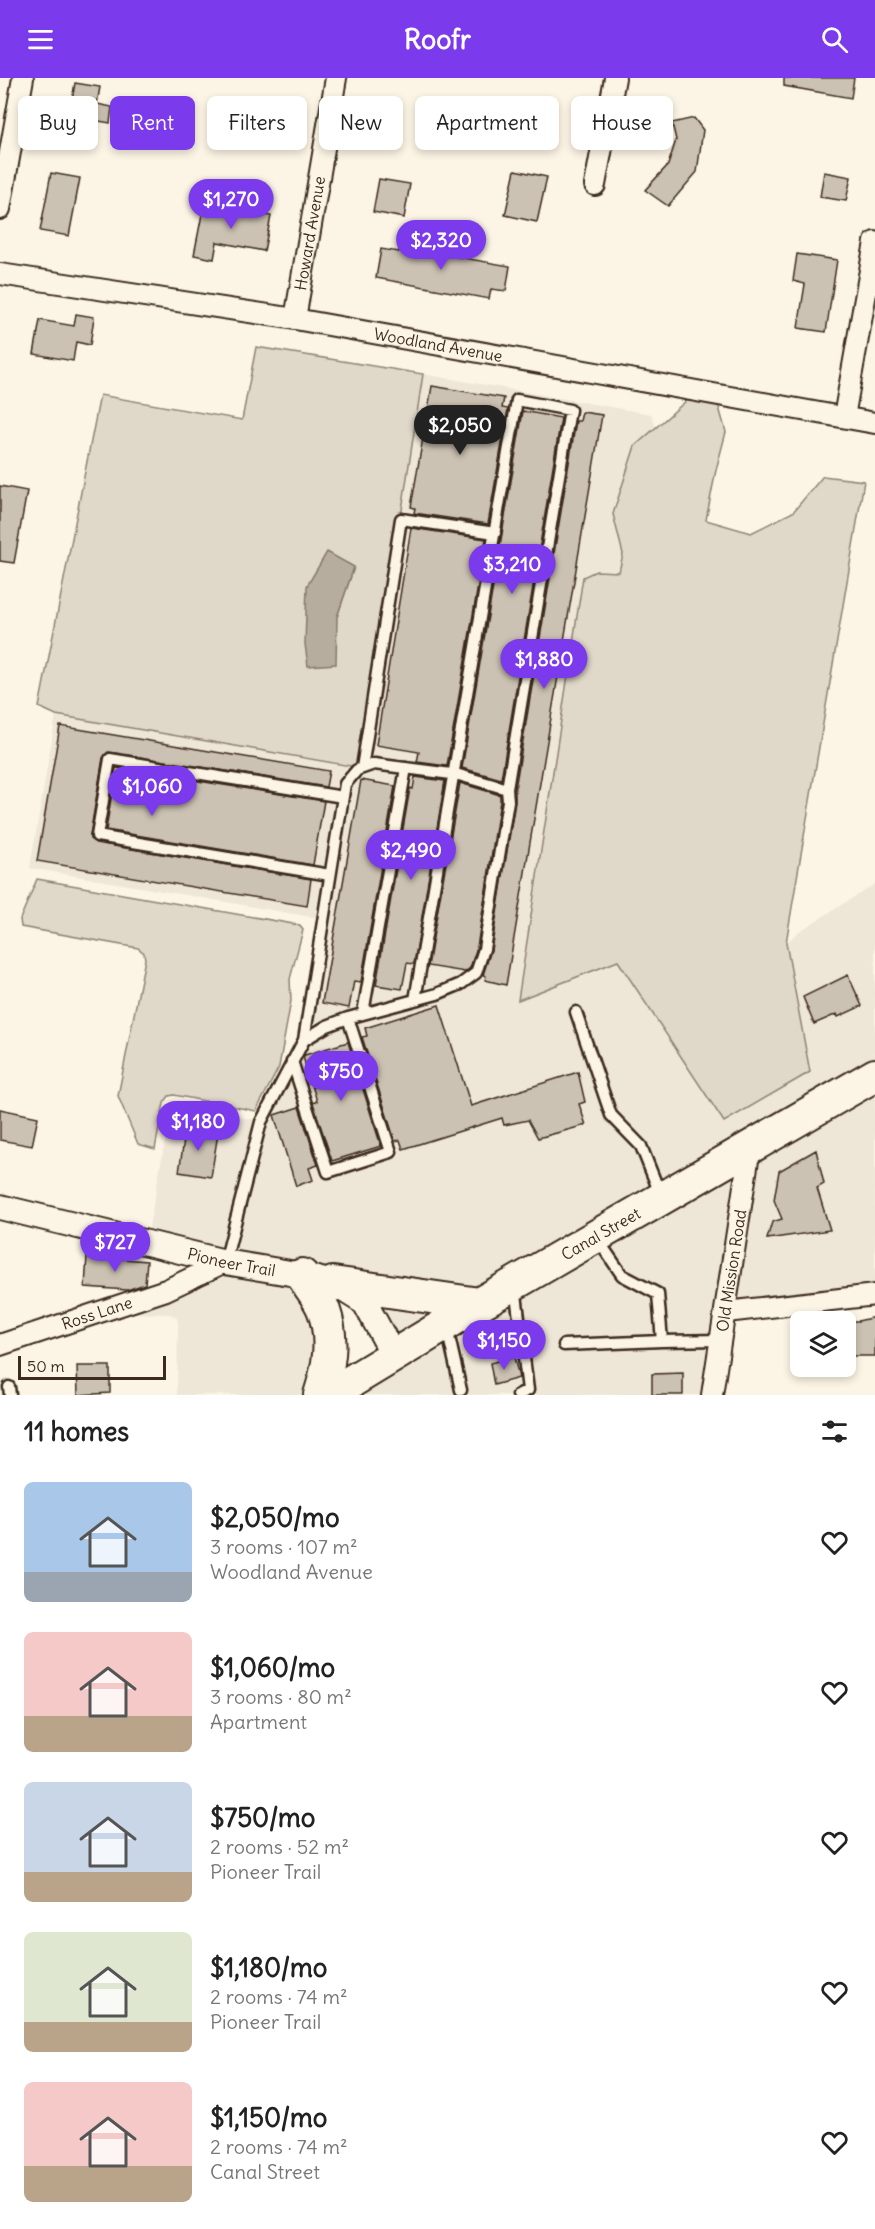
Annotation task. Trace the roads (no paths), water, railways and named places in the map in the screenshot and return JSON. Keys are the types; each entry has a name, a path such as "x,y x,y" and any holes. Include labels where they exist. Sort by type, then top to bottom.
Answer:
{"main road":[{"name":"Canal Street","path":"329,1395 477,1305 875,1075"},
{"path":"302,1275 324,1310 331,1338 327,1372 320,1395"},
{"path":"333,1283 477,1305"}],"street":[{"path":"0,209 23,78"},
{"name":"Howard Avenue","path":"295,319 336,78"},
{"path":"595,185 615,78"},
{"path":"844,417 875,242"},
{"name":"Woodland Avenue","path":"0,274 295,319 875,423"},
{"name":"Old Mission Road","path":"712,1395 750,1147"},
{"name":"Pioneer Trail","path":"0,1207 225,1262 302,1275 333,1283 365,1303 394,1356"},
{"name":"Ross Lane","path":"0,1345 166,1290 225,1262"},
{"path":"726,1312 875,1295"}],"lane":[{"path":"304,1040 348,1018 415,1000 461,984 476,973 484,949 508,801 507,789 570,410 517,400 415,1000"},
{"path":"362,768 401,519 495,533"},
{"path":"330,875 97,836 110,759 343,797"},
{"path":"225,1262 261,1122 304,1040 345,784 357,770 374,765 454,775 507,789"},
{"path":"363,1013 405,768"},
{"path":"576,1012 611,1115 641,1146 662,1199"},
{"path":"292,1061 328,1172 391,1152 348,1018"},
{"path":"596,1237 622,1275 658,1294 662,1341"},
{"path":"515,1284 528,1390 518,1395"},
{"path":"477,1305 494,1335 520,1322"},
{"path":"447,1324 461,1390"},
{"path":"564,1345 721,1340"}]}
